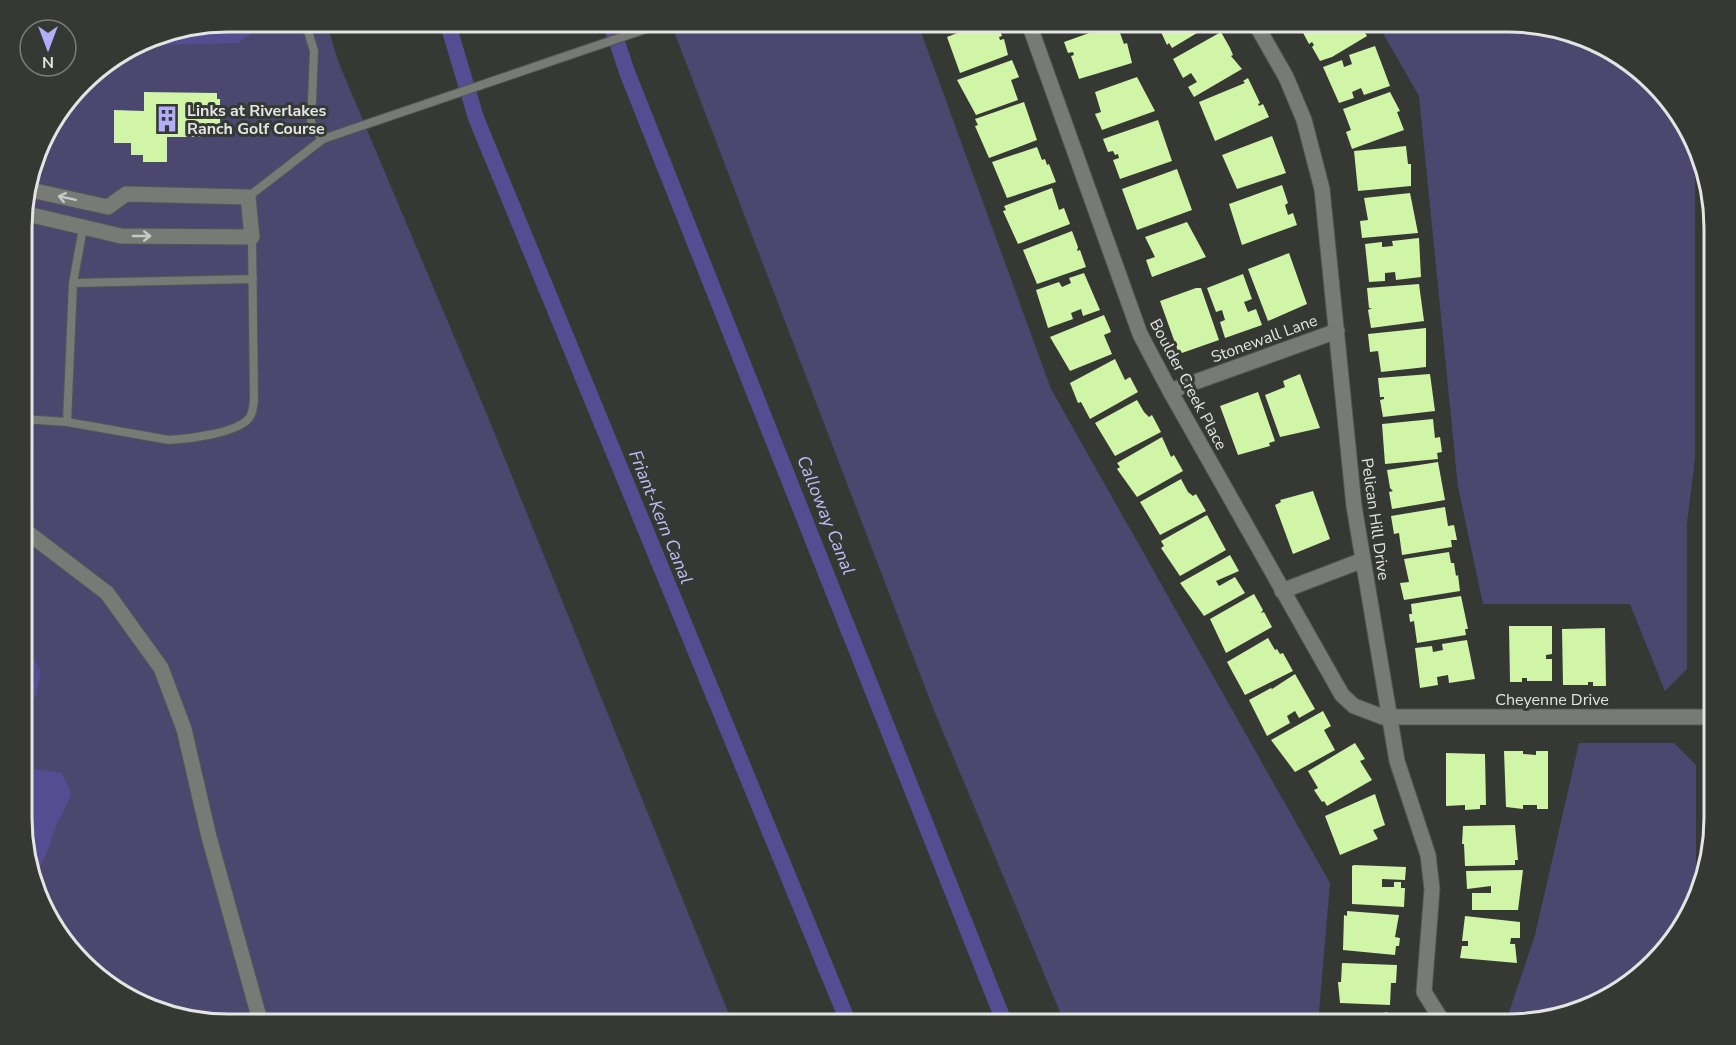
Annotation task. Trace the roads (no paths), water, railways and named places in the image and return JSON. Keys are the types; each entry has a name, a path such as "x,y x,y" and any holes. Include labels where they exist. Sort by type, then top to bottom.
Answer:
{"street":[{"name":"Boulder Creek Place","path":"1032,32 1140,334 1170,392 1342,695 1354,706 1367,713 1389,717"},
{"name":"Pelican Hill Drive","path":"1260,32 1286,77 1304,120 1315,154 1322,189 1354,506 1397,761 1428,855 1432,889 1424,992 1437,1013"},
{"path":"32,215 121,236 252,237 248,197 126,194 108,207 35,191"},
{"path":"106,233 108,207"},
{"name":"Stonewall Lane","path":"1170,392 1336,332"},
{"path":"32,536 107,593 161,668 184,729 209,837 258,1014"},
{"path":"1282,591 1363,560"},
{"name":"Cheyenne Drive","path":"1389,717 1704,717"}],"lane":[{"path":"308,32 314,51 311,126 323,139"},
{"path":"248,197 323,139 637,32"},
{"path":"67,422 73,283 83,228"},
{"path":"32,420 67,422 169,440 185,439 241,426 251,416 254,400 252,237"},
{"path":"73,283 253,279"}],"waterway":[{"name":"Friant-Kern Canal","path":"450,32 476,118 845,1014"},
{"name":"Calloway Canal","path":"614,32 627,72 1001,1013"}],"place":[{"name":"Links at Riverlakes Ranch Golf Course","path":"167,119"}]}
